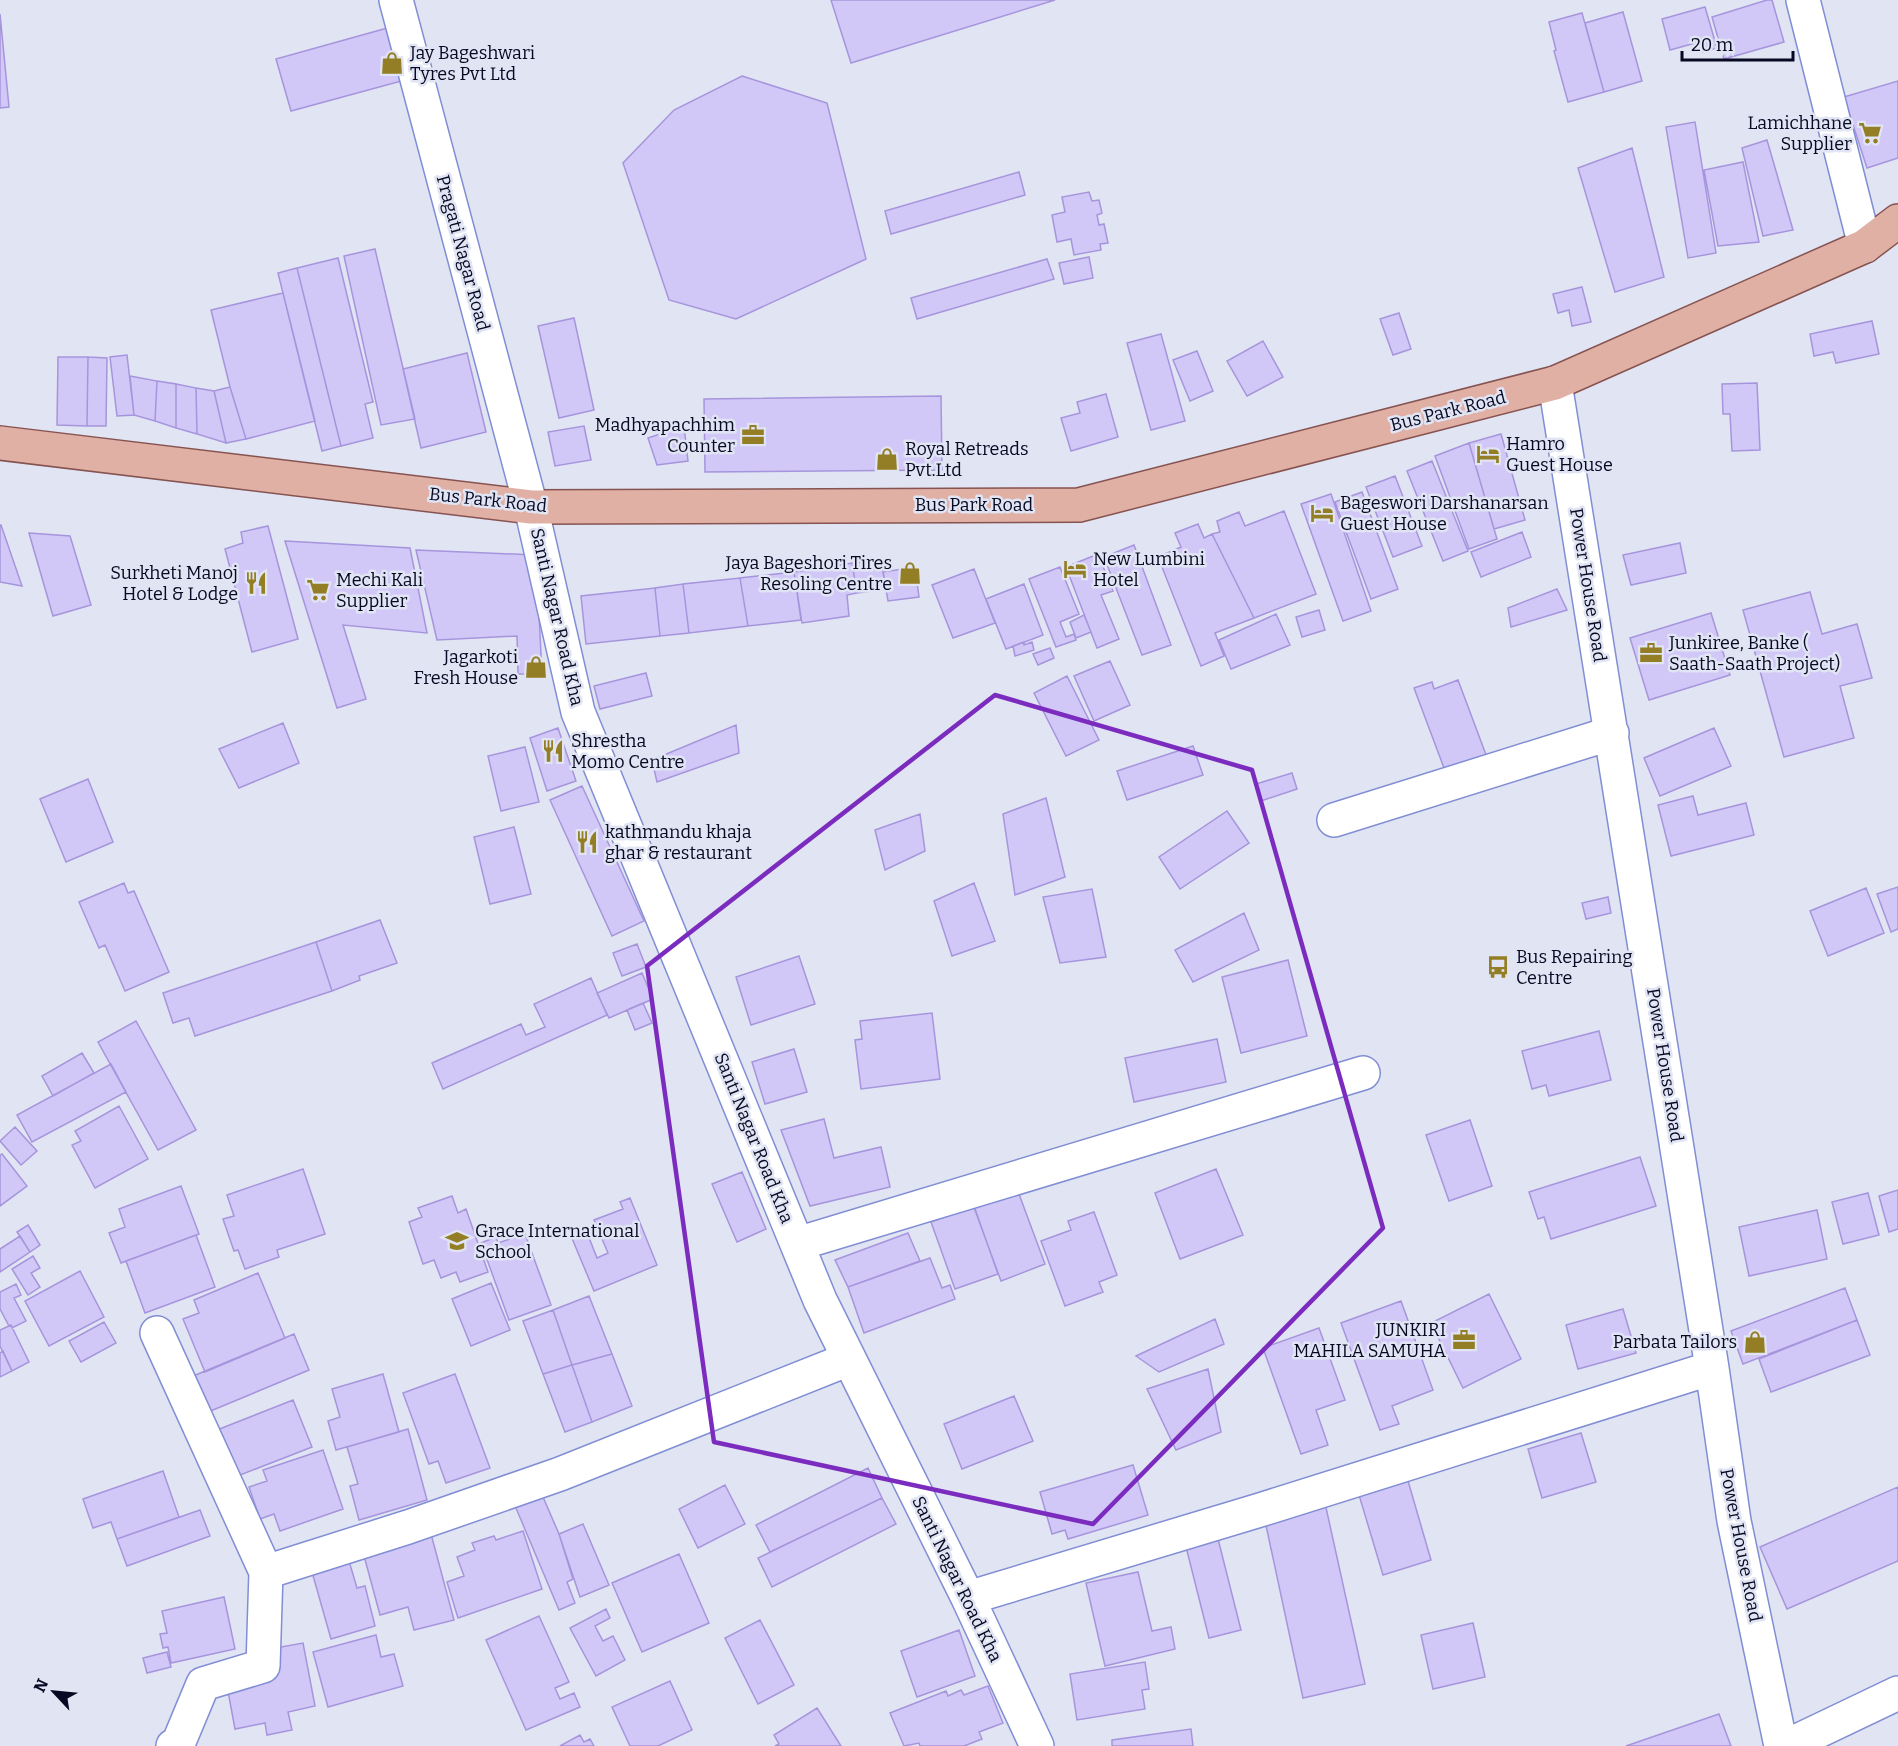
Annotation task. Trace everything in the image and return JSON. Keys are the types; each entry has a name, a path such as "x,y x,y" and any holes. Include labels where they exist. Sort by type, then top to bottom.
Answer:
{"main road":[{"name":"Bus Park Road","path":"0,443 531,507 1079,505 1555,383 1864,246 1898,221"}],"street":[{"name":"Pragati Nagar Road","path":"396,0 531,507"},
{"path":"1803,0 1864,246"},
{"name":"Power House Road","path":"1555,383 1712,1368 1734,1521 1781,1746"},
{"name":"Santi Nagar Road Kha","path":"531,507 578,712 820,1300 968,1598 1032,1744"},
{"path":"1334,820 1612,733"},
{"path":"797,1244 1363,1073"},
{"path":"156,1333 266,1572 263,1666 203,1684 176,1745"},
{"path":"266,1572 408,1527 560,1474 849,1359"},
{"path":"968,1598 1712,1368"},
{"path":"1787,1746 1898,1693"}],"highlighted area":[{"path":"995,695 1252,770 1383,1228 1093,1524 714,1442 647,966"}],"building":[{"path":"831,0 1055,0 851,63"},
{"path":"1772,0 1784,42 1724,59 1712,17"},
{"path":"1705,7 1717,48 1702,52 1699,42 1670,50 1662,19"},
{"path":"1623,12 1642,81 1604,92 1585,23"},
{"path":"1582,13 1604,92 1568,102 1554,51 1556,50 1549,22"},
{"path":"0,14 9,107 0,108"},
{"path":"391,27 405,80 291,111 276,59"},
{"path":"742,76 827,103 866,259 736,319 669,300 623,163 674,110"},
{"path":"1898,81 1898,158 1867,168 1844,97"},
{"path":"1695,122 1716,253 1688,258 1666,127"},
{"path":"1767,140 1793,230 1763,236 1742,148"},
{"path":"1632,148 1664,277 1615,292 1578,168"},
{"path":"1743,162 1759,242 1718,246 1704,170"},
{"path":"1019,172 1025,195 891,234 885,211"},
{"path":"1089,192 1092,201 1099,200 1102,213 1097,215 1099,225 1104,224 1108,243 1100,244 1101,250 1074,255 1071,239 1057,242 1052,215 1065,212 1062,197"},
{"path":"375,249 415,419 381,425 344,256"},
{"path":"1089,257 1093,278 1064,284 1059,263"},
{"path":"338,258 373,402 365,404 373,438 341,446 297,268"},
{"path":"1047,259 1054,279 917,319 911,298"},
{"path":"297,268 341,446 322,451 278,273"},
{"path":"1582,287 1591,322 1572,326 1569,310 1558,313 1553,294"},
{"path":"283,293 315,421 246,439 230,387 211,310"},
{"path":"1399,313 1411,349 1393,355 1380,319"},
{"path":"574,318 594,410 559,418 538,326"},
{"path":"1872,321 1879,354 1836,363 1833,352 1814,356 1810,334"},
{"path":"1161,334 1185,421 1151,430 1127,343"},
{"path":"1263,341 1283,377 1247,396 1227,361"},
{"path":"1197,351 1213,391 1190,401 1173,360"},
{"path":"467,353 486,432 421,448 403,369"},
{"path":"127,355 134,415 117,416 110,357"},
{"path":"58,357 88,357 87,426 57,425"},
{"path":"88,357 107,358 106,426 87,426"},
{"path":"130,376 157,381 155,421 134,415"},
{"path":"157,381 176,384 176,428 155,421"},
{"path":"1757,383 1760,450 1732,451 1730,414 1723,414 1722,384"},
{"path":"176,384 196,388 197,434 176,428"},
{"path":"230,387 246,439 226,443 214,391"},
{"path":"196,388 214,391 226,443 197,434"},
{"path":"1106,394 1118,437 1071,451 1061,418 1080,413 1077,402"},
{"path":"941,396 942,470 705,472 704,399"},
{"path":"584,426 591,460 555,466 548,432"},
{"path":"684,426 688,461 657,465 648,438"},
{"path":"1501,434 1525,520 1494,529 1469,443"},
{"path":"1469,443 1497,539 1469,549 1435,456"},
{"path":"1432,461 1468,551 1443,561 1407,471"},
{"path":"1395,476 1422,546 1393,557 1366,487"},
{"path":"1362,492 1398,589 1371,599 1335,502"},
{"path":"1331,494 1371,611 1343,621 1301,504"},
{"path":"1284,511 1316,594 1254,618 1212,534 1220,532 1217,521 1239,512 1245,526"},
{"path":"1198,524 1204,538 1212,534 1254,618 1215,633 1224,656 1201,666 1158,557 1181,547 1175,533"},
{"path":"1,525 22,586 0,582"},
{"path":"268,526 298,639 252,652 225,549 243,543 241,532"},
{"path":"1522,532 1531,557 1481,577 1471,552"},
{"path":"29,533 70,536 91,605 53,616"},
{"path":"285,541 410,548 427,633 343,625 366,699 337,708"},
{"path":"1680,543 1686,573 1631,585 1623,555"},
{"path":"1134,545 1171,645 1142,655 1104,557"},
{"path":"416,550 536,555 542,674 518,674 517,636 437,640"},
{"path":"1098,554 1113,591 1101,595 1119,639 1097,648 1066,567"},
{"path":"881,559 886,589 857,593 852,563"},
{"path":"852,563 857,593 847,595 849,616 802,623 794,572"},
{"path":"915,567 919,597 888,601 883,572"},
{"path":"1060,567 1079,614 1060,622 1066,637 1074,634 1076,640 1056,647 1029,579"},
{"path":"974,569 995,623 953,638 932,585"},
{"path":"794,572 801,620 748,626 740,578"},
{"path":"740,578 748,626 689,633 683,584"},
{"path":"683,584 689,633 660,636 655,588"},
{"path":"1024,584 1043,635 1006,649 986,599"},
{"path":"655,588 660,636 586,644 581,596"},
{"path":"1557,589 1567,610 1511,627 1508,608"},
{"path":"1810,592 1822,634 1857,624 1872,678 1840,686 1854,738 1784,757 1743,610"},
{"path":"1319,610 1325,630 1302,637 1296,617"},
{"path":"1711,613 1730,675 1649,700 1630,638"},
{"path":"1276,614 1290,645 1231,669 1219,640"},
{"path":"1084,615 1091,632 1076,638 1070,622"},
{"path":"1024,642 1024,645 1032,642 1034,650 1015,656 1013,646"},
{"path":"1050,648 1054,658 1038,665 1033,654"},
{"path":"1110,661 1130,705 1094,721 1074,676"},
{"path":"646,673 652,696 600,709 594,686"},
{"path":"1067,676 1099,740 1066,756 1034,693"},
{"path":"1458,680 1488,760 1447,776 1414,688 1432,682 1434,689"},
{"path":"283,723 299,763 239,788 219,749"},
{"path":"736,725 739,753 657,782 652,760"},
{"path":"558,728 576,781 547,791 530,738"},
{"path":"1714,728 1731,766 1660,796 1644,758"},
{"path":"1193,746 1203,775 1127,800 1117,771"},
{"path":"525,747 539,802 501,811 488,756"},
{"path":"1292,773 1297,789 1261,801 1256,784"},
{"path":"88,779 113,842 66,862 40,799"},
{"path":"582,786 644,921 612,936 550,800"},
{"path":"1693,796 1698,815 1746,803 1754,835 1671,856 1658,805"},
{"path":"1046,798 1065,877 1015,895 1003,814"},
{"path":"1227,811 1249,843 1180,889 1159,857"},
{"path":"920,814 925,851 885,870 875,830"},
{"path":"514,827 531,894 490,904 474,837"},
{"path":"124,883 128,893 134,891 169,972 125,991 105,945 99,948 79,902"},
{"path":"974,883 995,941 952,956 934,901"},
{"path":"1898,887 1898,929 1891,932 1877,894"},
{"path":"1866,888 1884,933 1828,956 1810,911"},
{"path":"1092,889 1106,957 1060,963 1043,897"},
{"path":"1608,897 1611,913 1586,919 1582,903"},
{"path":"1244,913 1259,950 1193,982 1175,950"},
{"path":"380,920 397,963 359,976 360,980 332,991 316,942"},
{"path":"316,942 332,991 195,1036 189,1018 173,1023 163,993"},
{"path":"637,944 646,967 622,976 613,953"},
{"path":"799,956 815,1004 751,1025 736,977"},
{"path":"1288,960 1307,1036 1241,1053 1222,977"},
{"path":"642,973 653,999 609,1018 597,993"},
{"path":"591,978 607,1015 443,1089 432,1063 521,1024 526,1035 545,1027 534,1004"},
{"path":"643,1003 652,1023 635,1030 627,1010"},
{"path":"932,1013 940,1079 861,1089 855,1040 862,1039 860,1021"},
{"path":"136,1021 196,1130 158,1150 98,1042"},
{"path":"1599,1031 1611,1080 1549,1096 1546,1085 1532,1089 1522,1051"},
{"path":"1217,1039 1226,1082 1134,1102 1125,1058"},
{"path":"794,1049 807,1092 765,1104 752,1062"},
{"path":"82,1053 94,1073 53,1096 42,1076"},
{"path":"111,1064 126,1092 32,1142 17,1115"},
{"path":"119,1106 148,1159 95,1188 72,1145 81,1141 75,1131"},
{"path":"824,1119 834,1158 881,1147 890,1187 810,1206 781,1130"},
{"path":"1470,1120 1492,1186 1449,1201 1426,1135"},
{"path":"15,1127 37,1151 21,1165 0,1141"},
{"path":"2,1154 27,1186 0,1206 0,1155"},
{"path":"1640,1157 1656,1206 1551,1239 1544,1217 1538,1219 1529,1192"},
{"path":"303,1169 325,1234 277,1250 279,1257 245,1269 238,1250 234,1251 223,1219 234,1216 227,1195"},
{"path":"1216,1169 1243,1235 1180,1259 1155,1193"},
{"path":"742,1172 766,1229 737,1242 712,1184"},
{"path":"181,1186 199,1234 121,1263 109,1233 125,1227 119,1209"},
{"path":"1016,1186 1045,1264 1001,1281 972,1202"},
{"path":"1898,1190 1898,1229 1889,1232 1879,1196"},
{"path":"1868,1193 1879,1235 1843,1244 1832,1202"},
{"path":"452,1196 458,1213 466,1209 488,1272 460,1282 456,1272 441,1278 434,1260 423,1264 409,1222 422,1217 418,1208"},
{"path":"630,1198 657,1265 594,1291 571,1236 586,1230 597,1258 608,1253 594,1220 623,1209 620,1202"},
{"path":"974,1206 998,1274 955,1289 931,1222"},
{"path":"1817,1210 1827,1259 1749,1276 1739,1227"},
{"path":"1094,1212 1117,1275 1099,1282 1103,1292 1065,1306 1041,1241 1071,1230 1068,1221"},
{"path":"28,1225 40,1245 30,1252 17,1232"},
{"path":"908,1233 920,1261 848,1287 835,1260"},
{"path":"525,1234 551,1305 509,1320 481,1243 496,1237 498,1243"},
{"path":"196,1235 215,1287 145,1313 126,1261"},
{"path":"20,1236 30,1252 0,1272 0,1249"},
{"path":"33,1256 40,1268 31,1273 40,1287 28,1295 12,1269"},
{"path":"930,1258 942,1288 950,1285 955,1299 864,1333 848,1287"},
{"path":"80,1271 104,1317 49,1346 25,1301"},
{"path":"258,1273 285,1338 205,1372 183,1319 199,1313 194,1300"},
{"path":"491,1283 510,1330 471,1346 452,1299"},
{"path":"16,1284 21,1295 14,1298 26,1321 12,1328 0,1309 0,1292"},
{"path":"1845,1288 1857,1320 1743,1364 1731,1331"},
{"path":"1489,1294 1521,1359 1463,1388 1431,1323"},
{"path":"589,1296 612,1354 572,1365 553,1310"},
{"path":"1401,1301 1433,1390 1392,1406 1399,1424 1380,1430 1341,1323"},
{"path":"1623,1309 1636,1353 1578,1369 1566,1325"},
{"path":"553,1310 572,1365 543,1374 523,1321"},
{"path":"1215,1319 1224,1344 1159,1372 1136,1356"},
{"path":"1857,1320 1870,1355 1771,1392 1759,1359"},
{"path":"104,1322 116,1343 81,1362 69,1341"},
{"path":"11,1325 29,1362 12,1371 0,1346 0,1330"},
{"path":"1319,1328 1345,1400 1316,1410 1328,1445 1301,1454 1263,1348"},
{"path":"294,1334 309,1370 201,1415 186,1379"},
{"path":"3,1351 12,1371 0,1377 0,1353"},
{"path":"612,1354 632,1406 592,1422 572,1365"},
{"path":"572,1365 592,1422 565,1432 543,1374"},
{"path":"1208,1369 1221,1432 1176,1450 1147,1389"},
{"path":"383,1374 399,1432 336,1450 328,1421 340,1417 332,1389"},
{"path":"455,1374 490,1468 446,1483 438,1461 429,1464 403,1393"},
{"path":"1014,1396 1033,1441 962,1469 944,1424"},
{"path":"293,1400 312,1447 235,1477 217,1430"},
{"path":"408,1429 427,1500 359,1520 350,1486 358,1484 347,1447"},
{"path":"1581,1433 1596,1482 1542,1498 1528,1449"},
{"path":"323,1450 343,1509 280,1531 274,1514 260,1519 249,1487 267,1481 263,1470"},
{"path":"1133,1465 1148,1515 1068,1539 1065,1530 1052,1534 1040,1492"},
{"path":"868,1468 882,1498 770,1552 756,1525"},
{"path":"163,1471 179,1517 117,1539 111,1522 93,1528 83,1499"},
{"path":"1406,1474 1431,1560 1383,1575 1359,1495"},
{"path":"725,1485 745,1524 698,1548 679,1509"},
{"path":"1898,1487 1898,1561 1787,1609 1760,1547"},
{"path":"540,1490 559,1534 573,1579 567,1582 575,1603 559,1610 513,1501"},
{"path":"882,1498 896,1524 772,1587 758,1558"},
{"path":"1325,1503 1365,1684 1303,1698 1264,1516"},
{"path":"200,1510 210,1536 127,1566 117,1539"},
{"path":"583,1524 609,1585 580,1597 559,1534"},
{"path":"523,1531 542,1589 458,1618 447,1582 464,1576 457,1557 475,1550 472,1543 494,1536 496,1540"},
{"path":"1216,1531 1241,1630 1209,1638 1184,1539"},
{"path":"431,1534 454,1620 414,1630 408,1607 380,1615 363,1552"},
{"path":"679,1554 709,1623 642,1652 612,1583"},
{"path":"349,1561 357,1588 365,1586 375,1626 331,1639 312,1572"},
{"path":"1138,1572 1152,1631 1171,1627 1175,1649 1105,1666 1086,1583"},
{"path":"224,1597 235,1649 171,1663 168,1647 163,1648 160,1634 167,1633 162,1611"},
{"path":"606,1609 610,1618 595,1626 603,1641 613,1636 625,1660 596,1676 570,1628"},
{"path":"539,1616 569,1682 555,1688 560,1699 574,1693 580,1707 526,1730 486,1640"},
{"path":"760,1620 794,1685 758,1704 725,1638"},
{"path":"1473,1623 1485,1677 1433,1689 1421,1635"},
{"path":"959,1630 975,1676 917,1697 901,1651"},
{"path":"376,1635 381,1657 394,1654 403,1686 328,1707 313,1652"},
{"path":"303,1643 315,1706 288,1712 292,1730 267,1735 265,1723 235,1729 227,1686 270,1649"},
{"path":"167,1652 171,1667 147,1673 143,1658"},
{"path":"1145,1662 1149,1689 1142,1690 1145,1709 1077,1720 1070,1674"},
{"path":"670,1681 692,1730 658,1746 630,1746 612,1707"},
{"path":"988,1686 1003,1723 979,1732 982,1739 964,1746 920,1746 919,1743 904,1746 890,1713 946,1691 948,1696 961,1690 964,1695"},
{"path":"817,1708 841,1746 775,1746 779,1744 774,1735"},
{"path":"1719,1714 1731,1746 1626,1746"},
{"path":"1191,1729 1193,1746 1112,1746 1112,1740"},
{"path":"580,1735 584,1742 590,1739 594,1746 560,1746"}],"place":[{"name":"Jay Bageshwari Tyres Pvt Ltd","path":"392,63"},
{"name":"Lamichhane Supplier","path":"1870,133"},
{"name":"Madhyapachhim Counter","path":"753,435"},
{"name":"Hamro Guest House","path":"1488,454"},
{"name":"Royal Retreads Pvt.Ltd","path":"887,459"},
{"name":"Bageswori Darshanarsan Guest House","path":"1322,513"},
{"name":"New Lumbini Hotel","path":"1075,569"},
{"name":"Jaya Bageshori Tires Resoling Centre","path":"910,573"},
{"name":"Surkheti Manoj Hotel & Lodge","path":"256,583"},
{"name":"Mechi Kali Supplier","path":"318,590"},
{"name":"Junkiree, Banke ( Saath-Saath Project)","path":"1651,653"},
{"name":"Jagarkoti Fresh House","path":"536,667"},
{"name":"Shrestha Momo Centre","path":"553,751"},
{"name":"kathmandu khaja ghar & restaurant","path":"587,842"},
{"name":"Bus Repairing Centre","path":"1498,967"},
{"name":"Grace International School","path":"457,1241"},
{"name":"JUNKIRI MAHILA SAMUHA","path":"1464,1340"},
{"name":"Parbata Tailors","path":"1755,1342"}]}
